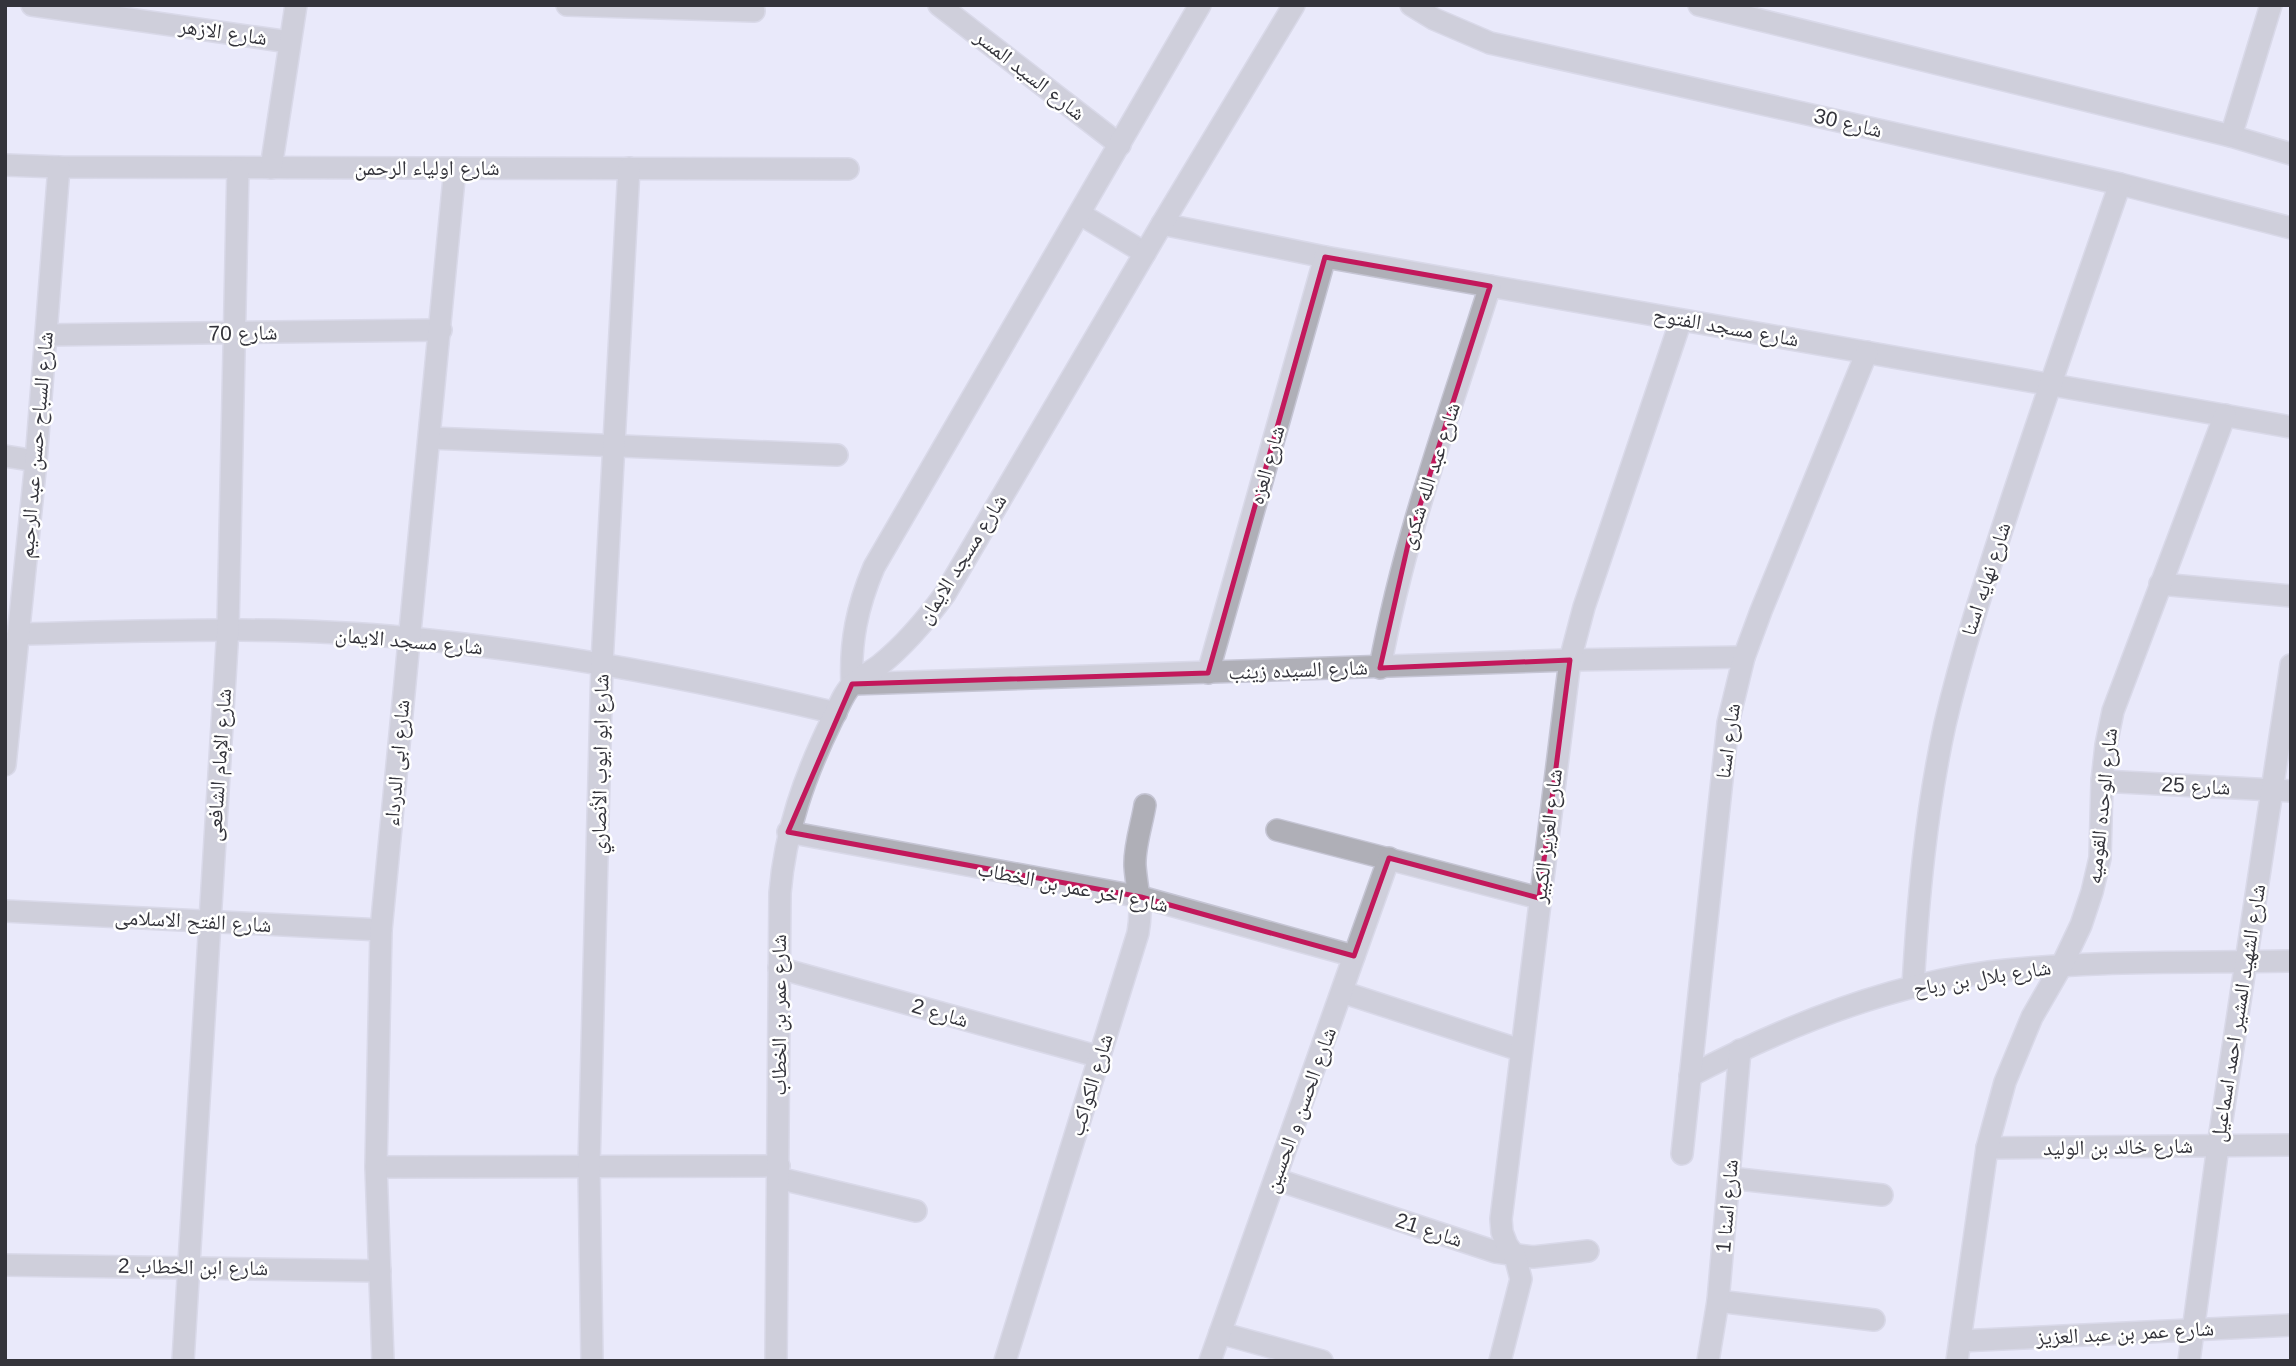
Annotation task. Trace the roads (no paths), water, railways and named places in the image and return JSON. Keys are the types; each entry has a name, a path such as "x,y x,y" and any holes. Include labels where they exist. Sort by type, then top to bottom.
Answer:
{"street":[{"name":"شارع الازهر","path":"32,5 289,42"},
{"path":"271,168 296,5"},
{"path":"567,5 754,11"},
{"name":"شارع السيد المسر","path":"939,5 1120,145"},
{"path":"852,684 851,654 855,624 862,595 874,568 1200,5"},
{"name":"شارع 30","path":"1411,5 1434,19 1490,43 2120,184 2291,228"},
{"path":"1699,5 2231,136 2291,154"},
{"path":"2231,136 2271,5"},
{"name":"شارع مسجد الايمان","path":"852,684 879,666 904,644 945,594 1289,7"},
{"name":"شارع اولياء الرحمن","path":"5,165 848,169"},
{"name":"شارع السباح حسن عبد الرحيم","path":"5,765 36,461 59,167"},
{"name":"شارع الإمام الشافعى","path":"183,1361 228,628 238,168"},
{"name":"شارع ابى الدرداء","path":"383,1361 376,1167 381,930 456,168"},
{"name":"شارع ابو ايوب الأنصاري","path":"592,1361 589,1166 602,663 629,168"},
{"name":"شارع نهايه اسنا","path":"1913,987 1918,900 1929,812 1945,726 1966,640 2049,384 2120,184"},
{"path":"1080,214 1145,253"},
{"name":"شارع مسجد الفتوح","path":"1162,224 1325,257 2291,427"},
{"name":"شارع العزه","path":"1208,673 1325,257"},
{"name":"شارع عبد الله شكرى","path":"1380,668 1392,603 1409,540 1490,286"},
{"name":"شارع العزيز الكبير","path":"1500,1361 1521,1279 1515,1256 1507,1245 1501,1219 1570,660 1584,607 1681,320"},
{"name":"شارع 70","path":"46,335 441,330"},
{"name":"شارع اسنا","path":"1682,1154 1728,723 1744,657 1867,352"},
{"name":"شارع الوحده القوميه","path":"1959,1351 1987,1149 2006,1082 2032,1017 2081,925 2092,892 2100,858 2102,781 2113,711 2225,415"},
{"path":"430,438 838,455"},
{"path":"5,456 36,461"},
{"path":"2160,584 2291,596"},
{"name":"شارع مسجد الايمان","path":"18,634 228,628 408,638 602,663 720,686 836,713"},
{"name":"شارع السيده زينب","path":"852,684 1570,660 1744,657"},
{"name":"شارع الشهيد المشير احمد اسماعيل","path":"2189,1361 2245,962 2281,790 2291,665"},
{"name":"شارع عمر بن الخطاب","path":"776,1361 782,862 788,832 817,752 852,684"},
{"name":"شارع 25","path":"2102,781 2281,790"},
{"name":"شارع الكواكب","path":"1005,1361 1139,933 1141,898 1135,863 1145,805"},
{"path":"1277,830 1539,898"},
{"name":"شارع اخر عمر بن الخطاب","path":"788,832 1141,898 1354,956"},
{"name":"شارع الحسن و الحسين","path":"1210,1361 1389,859"},
{"name":"شارع الفتح الاسلامى","path":"5,911 381,930"},
{"name":"شارع بلال بن رباح","path":"1690,1076 1740,1050 1825,1014 1913,987 1987,972 2062,965 2291,961"},
{"name":"شارع 2","path":"779,968 1100,1057"},
{"path":"1342,992 1520,1050"},
{"name":"شارع اسنا 1","path":"1708,1361 1718,1301 1740,1050"},
{"name":"شارع خالد بن الوليد","path":"1987,1149 2291,1145"},
{"path":"376,1167 589,1166 778,1172 916,1211"},
{"path":"1730,1178 1882,1195"},
{"name":"شارع 21","path":"1275,1179 1496,1252 1515,1256 1550,1256 1588,1251"},
{"name":"شارع ابن الخطاب 2","path":"5,1265 380,1271"},
{"path":"1718,1301 1874,1320"},
{"name":"شارع عمر بن عبد العزيز","path":"1959,1351 2192,1330 2291,1325"},
{"path":"1220,1333 1322,1361"}]}
